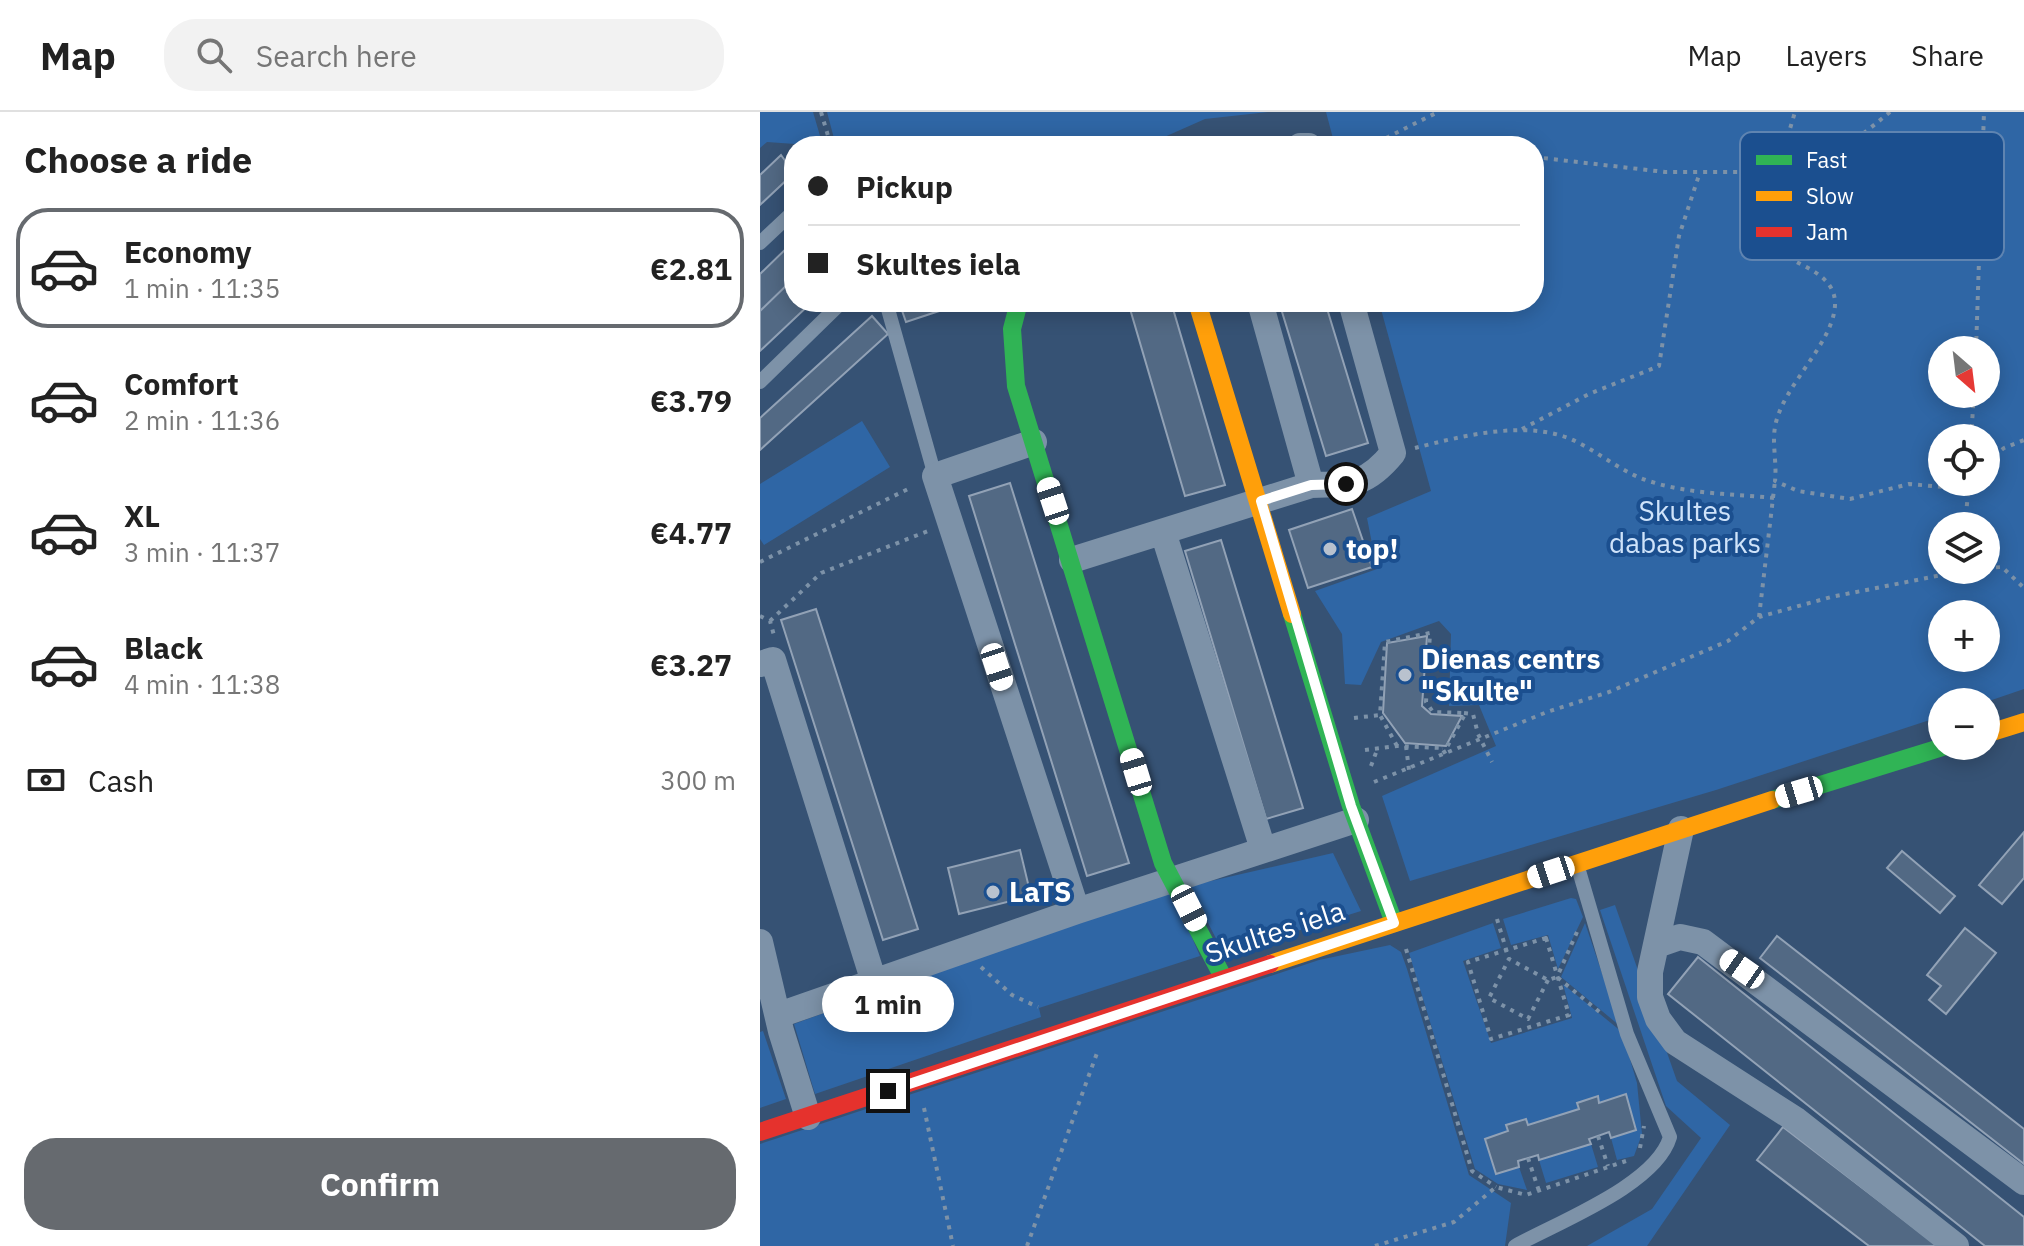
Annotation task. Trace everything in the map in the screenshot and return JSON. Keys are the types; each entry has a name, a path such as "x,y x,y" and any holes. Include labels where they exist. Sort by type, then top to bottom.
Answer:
{"street":[{"path":"1016,312 1012,329 1016,386 1163,863 1224,979"},
{"path":"1200,312 1261,501 1356,820 1394,923"},
{"path":"1263,312 1311,485"},
{"path":"1072,560 1311,485 1346,484 1376,475 1393,453 1354,312"},
{"path":"1034,442 935,476 1077,911"},
{"path":"1163,532 1263,849"},
{"path":"760,664 773,660 874,982"},
{"path":"2000,730 2024,722"},
{"name":"Skultes iela","path":"760,1132 1681,829 1928,752"},
{"path":"779,1015 1077,911 1356,820"},
{"path":"1681,829 1650,972 1650,997 1658,1019 1675,1042 1796,1120 1956,1246"},
{"path":"1657,945 1680,937 1703,942 2024,1182"},
{"path":"760,942 808,1117"}],"lane":[{"path":"760,243 784,220"},
{"path":"760,382 832,312"},
{"path":"889,312 935,476"},
{"path":"1515,1246 1648,1172 1666,1151 1670,1137 1627,1034 1577,863"}],"path":[{"path":"821,112 828,136"},
{"path":"1392,136 1438,112"},
{"path":"1789,132 1795,112"},
{"path":"1862,132 1890,112"},
{"path":"1983,132 1984,112"},
{"path":"1544,158 1665,172 1740,172"},
{"path":"1520,430 1589,394 1659,366 1679,236 1700,172"},
{"path":"1759,617 1778,459 1774,428 1786,397 1828,327 1835,302 1830,286 1817,273 1787,260"},
{"path":"1976,336 1979,260"},
{"path":"1393,453 1472,434 1520,430 1574,440 1633,476 1656,484 1774,498"},
{"path":"2000,451 2024,440"},
{"path":"760,562 935,476"},
{"path":"1775,481 1798,491 1850,499 1909,484 1928,486"},
{"path":"760,616 770,621 821,573 949,523"},
{"path":"2000,567 2024,588"},
{"path":"1347,791 1409,770 1547,712 1609,692 1728,641 1759,617 1831,597 1928,577"},
{"path":"1397,746 1380,715 1385,642 1430,633 1426,702 1433,712 1473,714 1481,741 1492,762"},
{"path":"1359,750 1397,746 1447,747 1464,713"},
{"path":"1351,719 1380,715"},
{"path":"1406,746 1409,770"},
{"path":"1442,748 1446,755"},
{"path":"1530,1027 1528,1019 1548,980 1557,977 1588,908"},
{"path":"1489,998 1509,959 1497,918"},
{"path":"1546,938 1557,977 1569,1015 1491,1039 1468,962 1546,938"},
{"path":"1405,946 1472,1171 1496,1187 1526,1195 1539,1192 1636,1158 1645,1134 1644,1121"},
{"path":"972,948 984,973 1012,995 1044,1010"},
{"path":"1509,959 1548,980"},
{"path":"1557,977 1627,1034"},
{"path":"1479,1001 1489,998 1528,1019"},
{"path":"1027,1246 1107,1017"},
{"path":"915,1082 930,1127 953,1246"},
{"path":"1598,1136 1609,1170"},
{"path":"1528,1158 1539,1192"},
{"path":"1375,1246 1454,1222 1496,1187"}],"green space":[{"path":"760,112 813,112 820,136 784,136 784,143 767,142 760,148"},
{"path":"827,112 1268,112 1205,119 1167,136 833,136"},
{"name":"Skultes dabas parks","path":"1326,112 2024,112 2024,689 2000,697 2000,688 1928,688 1928,721 1716,790 1410,881 1382,796 1496,746 1479,705 1449,706 1451,634 1439,621 1381,642 1361,685 1345,684 1342,634 1315,591 1377,569 1367,518 1431,491 1382,312 1544,312 1544,136 1332,136"},
{"path":"862,421 890,467 764,545 760,539 760,484"},
{"path":"1333,853 1361,911 1224,954 1189,886"},
{"path":"1170,887 1200,956 1039,1008 1041,1017 815,1094 794,1024"},
{"path":"1576,899 1583,917 1558,969 1548,935 1511,945 1503,919"},
{"path":"1615,905 1677,1081 1730,1125 1647,1246 1587,1246 1652,1209 1701,1138 1666,1106 1600,910"},
{"path":"1493,923 1501,948 1463,961 1491,1043 1572,1018 1563,984 1622,1032 1637,1083 1642,1134 1634,1156 1617,1160 1611,1138 1636,1129 1626,1095 1599,1103 1597,1097 1578,1103 1579,1109 1528,1125 1526,1119 1507,1125 1508,1131 1485,1139 1496,1174 1519,1167 1527,1190 1498,1184 1475,1169 1409,953"},
{"path":"1585,923 1620,1026 1561,977"},
{"path":"1390,945 1401,952 1407,969 1469,1175 1511,1203 1505,1246 760,1246 760,1144 1319,960"},
{"path":"763,1031 786,1099 760,1108 760,1032"},
{"path":"1591,1144 1598,1167 1546,1183 1539,1160"}],"building":[{"path":"781,155 784,159 784,182 760,205 760,175"},
{"path":"784,251 784,288 760,311 760,274"},
{"path":"784,288 784,312 801,312 760,351 760,311"},
{"path":"902,312 936,312 906,322"},
{"path":"1131,312 1174,312 1225,485 1185,496"},
{"path":"1282,312 1328,312 1368,443 1326,456"},
{"path":"872,316 888,334 760,450 760,418"},
{"path":"1010,483 1129,863 1087,876 969,496"},
{"name":"top!","path":"1352,509 1372,567 1308,588 1289,530"},
{"path":"1221,540 1303,808 1266,819 1185,551"},
{"path":"816,609 918,929 883,940 781,620"},
{"name":"Dienas centrs \"Skulte\"","path":"1427,636 1422,706 1431,714 1462,716 1446,746 1405,743 1383,713 1387,643"},
{"path":"2024,832 2024,878 2002,904 1979,885"},
{"path":"1020,850 1031,896 959,914 948,868"},
{"path":"1902,851 1955,896 1940,913 1887,868"},
{"path":"1965,928 1996,953 1946,1014 1929,1000 1941,986 1927,975"},
{"path":"1777,936 2024,1129 2024,1164 1760,958"},
{"path":"1698,957 2024,1217 2024,1246 1985,1246 1668,994"},
{"path":"1626,1094 1636,1130 1611,1138 1609,1132 1589,1139 1591,1144 1539,1160 1538,1155 1518,1161 1519,1167 1496,1174 1485,1139 1508,1131 1506,1125 1526,1119 1528,1125 1579,1109 1577,1103 1598,1096 1599,1103"},
{"path":"1783,1127 1938,1246 1869,1246 1757,1160"}],"traffic: fast":[{"path":"1016,312 1012,329 1016,386 1163,863 1224,979"},
{"path":"1292,614 1351,806 1394,923"},
{"path":"1772,800 1928,752"}],"traffic: slow":[{"path":"1200,312 1292,614"},
{"path":"2000,730 2024,722"},
{"path":"1270,964 1772,800"}],"traffic: jam":[{"path":"760,1132 1270,964"}],"place":[{"name":"top!","path":"1330,549"},
{"name":"Dienas centrs \"Skulte\"","path":"1405,675"},
{"name":"LaTS","path":"993,892"}],"route":[{"path":"888,1091 1394,923 1351,806 1261,501 1311,485 1346,484"}]}
